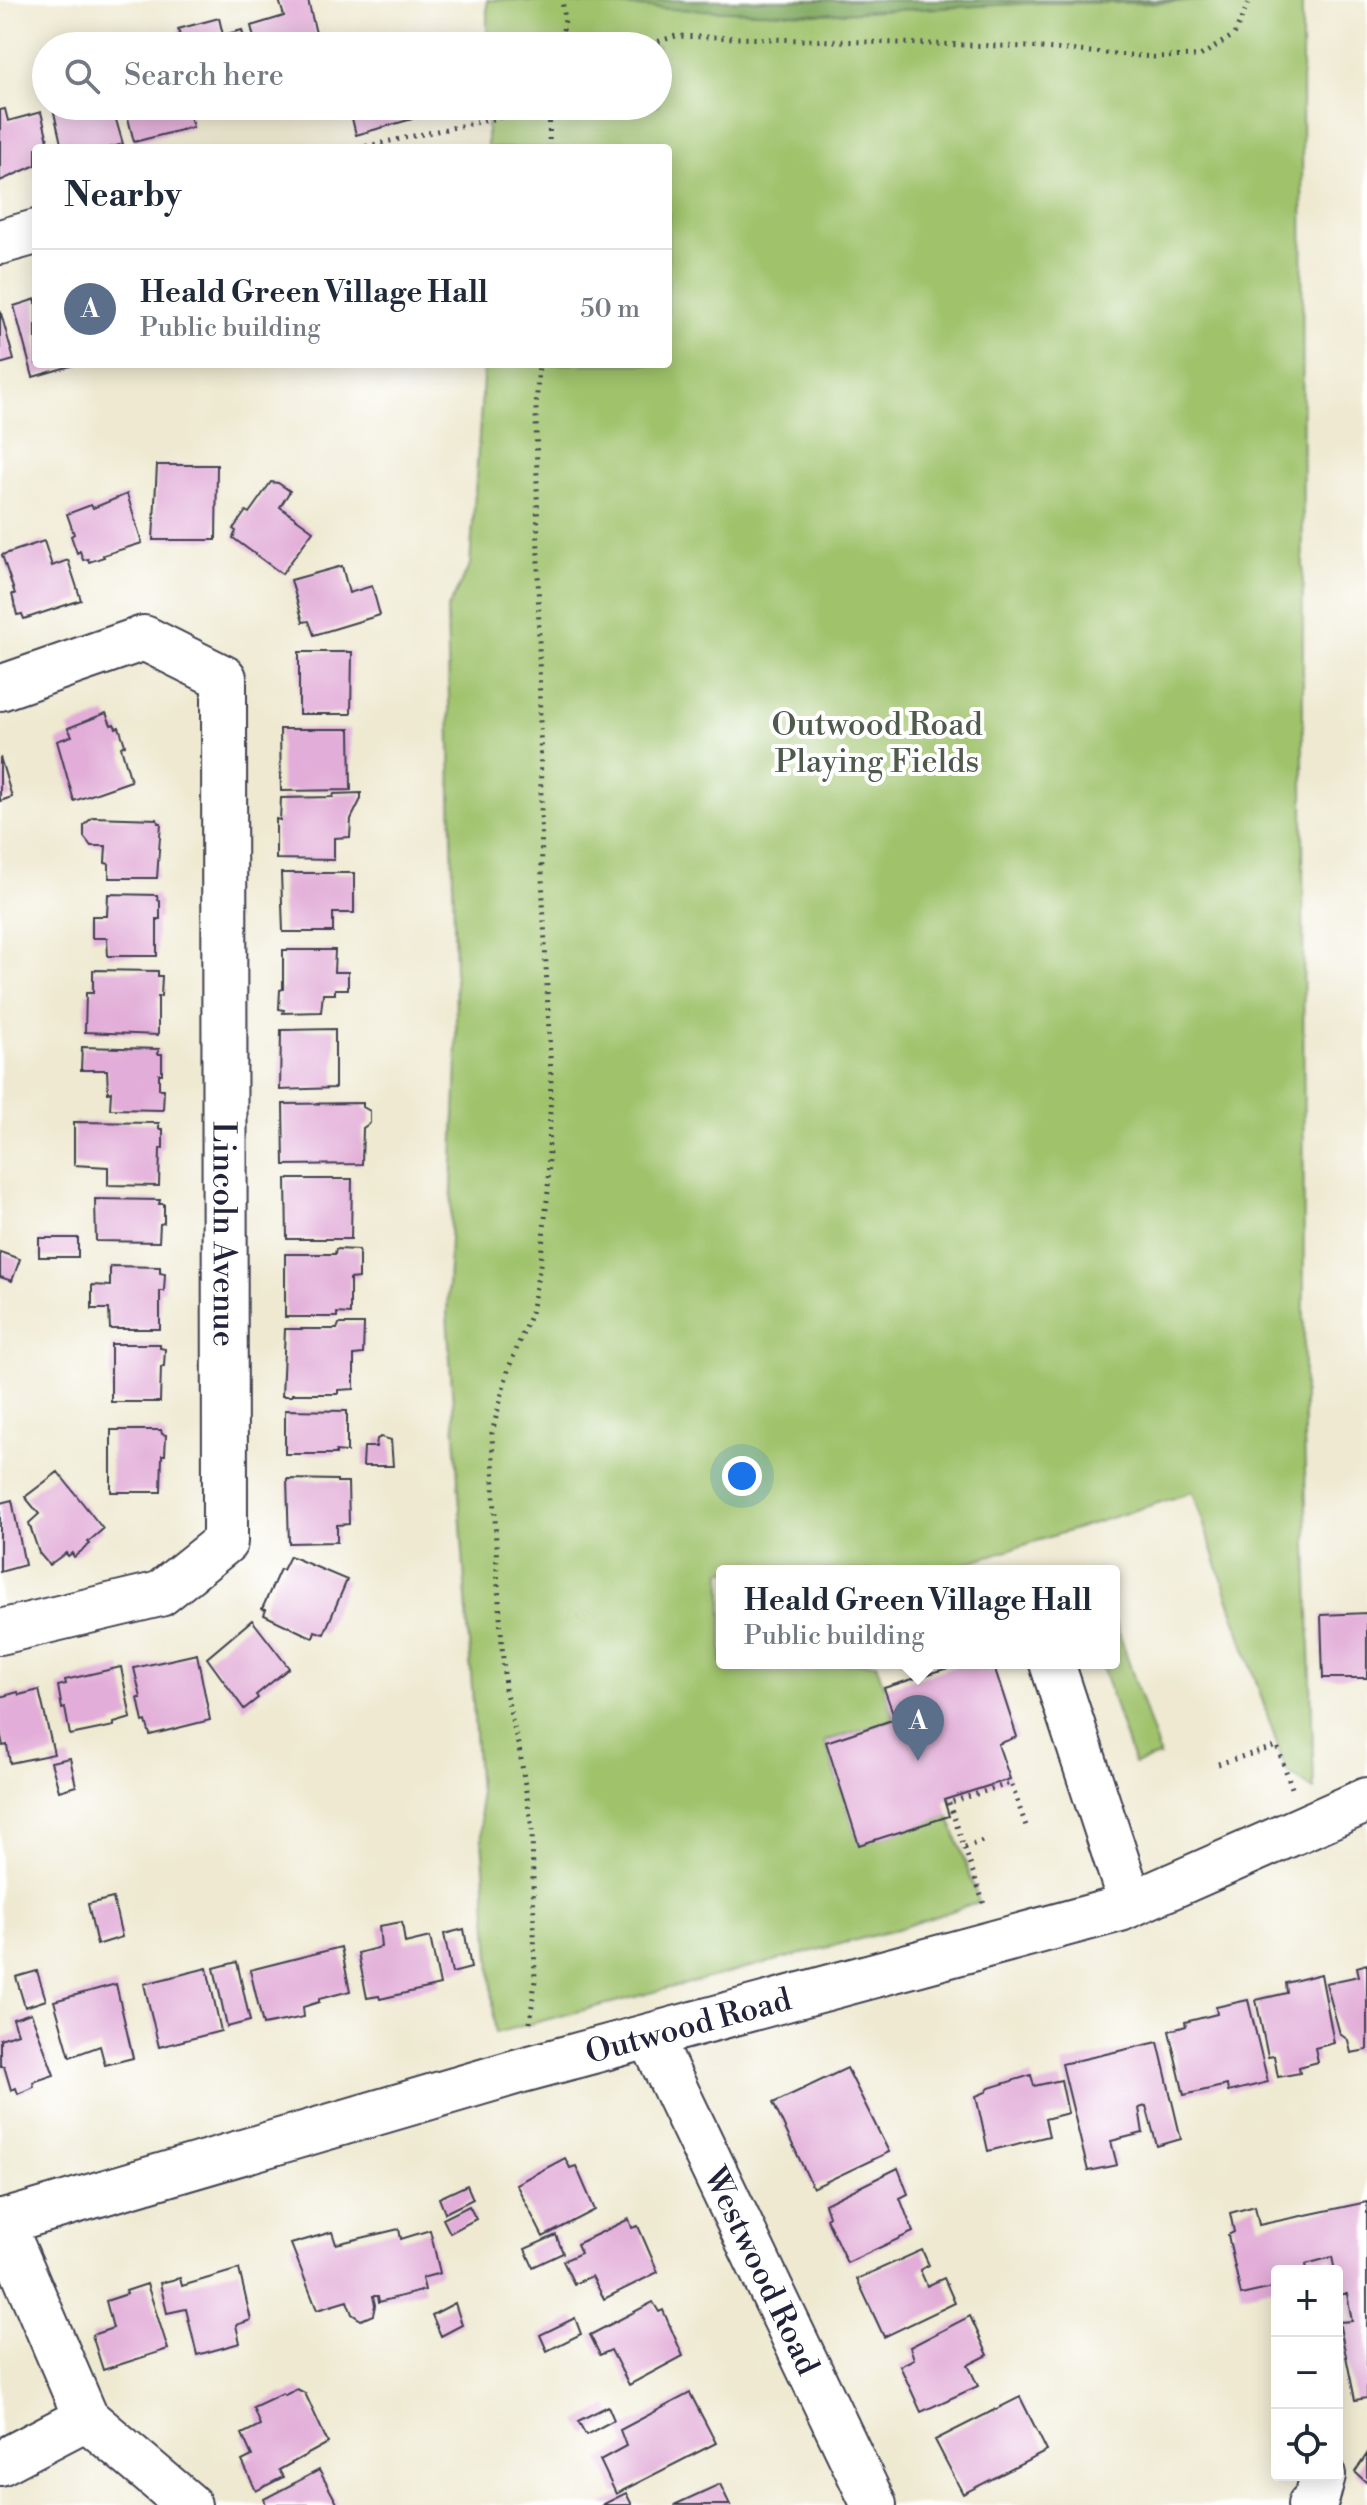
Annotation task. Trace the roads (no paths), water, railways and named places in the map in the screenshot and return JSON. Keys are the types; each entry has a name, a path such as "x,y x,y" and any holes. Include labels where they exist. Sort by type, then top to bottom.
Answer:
{"street":[{"path":"0,242 32,233"},
{"name":"Lincoln Avenue","path":"0,688 144,638 224,678 225,1542 160,1594 0,1632"},
{"path":"1054,1669 1131,1904"},
{"name":"Outwood Road","path":"1,2222 519,2071 1131,1904 1367,1800"},
{"name":"Westwood Road","path":"650,2036 874,2505"},
{"path":"1,2222 86,2418 189,2505"},
{"path":"0,2463 86,2418"},
{"path":"1310,2505 1317,2498 1321,2481"}],"place":[{"name":"Heald Green Village Hall","path":"918,1761"}],"park label":[{"name":"Outwood Road Playing Fields","path":"877,742"}]}
